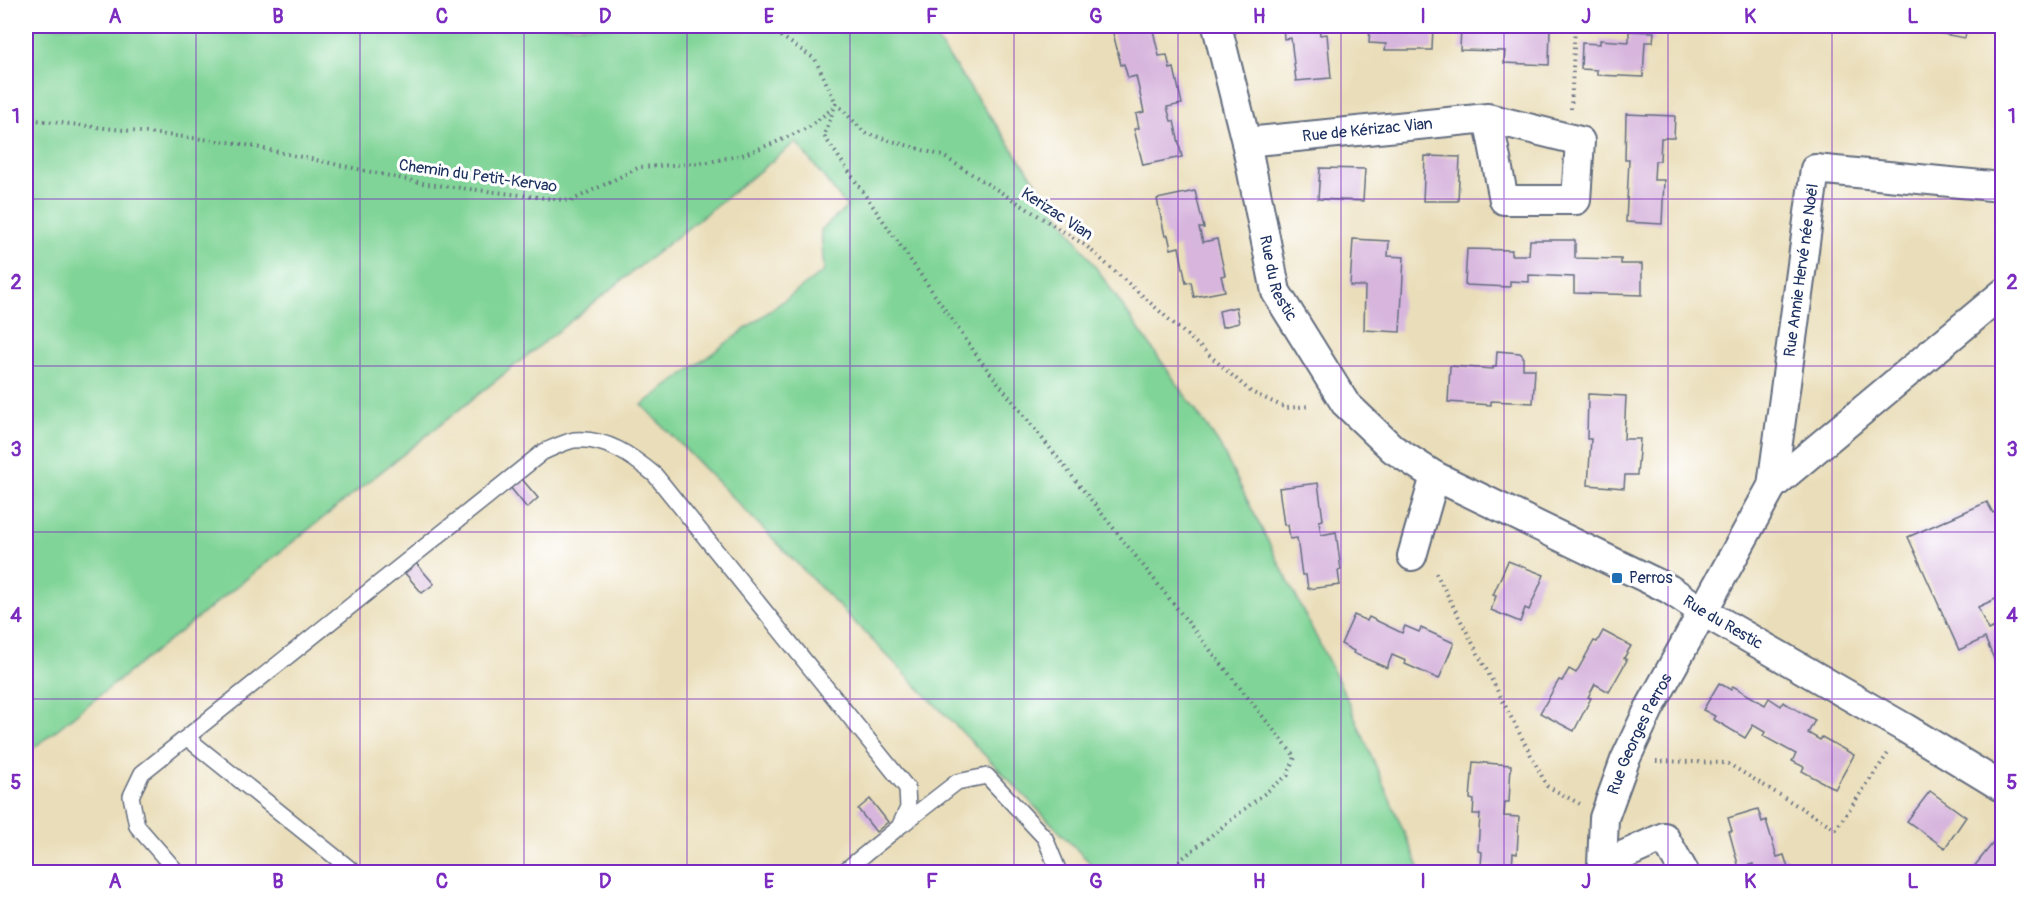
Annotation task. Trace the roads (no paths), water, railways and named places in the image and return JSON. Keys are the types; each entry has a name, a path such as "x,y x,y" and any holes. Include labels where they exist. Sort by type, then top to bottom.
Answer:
{"street":[{"name":"Rue du Restic","path":"1217,26 1246,142 1276,292 1345,403 1393,449 1435,476 1668,589 2002,787"},
{"name":"Rue de Kérizac Vian","path":"1246,142 1488,118 1580,141 1576,200 1504,200 1488,118"},
{"name":"Rue Annie Hervé née Noël","path":"1772,486 1815,169 2002,187"},
{"name":"Rue Annie Hervé née Noël","path":"1702,611 1772,486 2002,294"},
{"path":"1412,556 1435,476"},
{"name":"Rue Georges Perros","path":"1684,873 1664,837 1604,869 1604,818 1625,760 1649,709 1702,611"}],"lane":[{"path":"177,873 137,826 131,796 142,773 543,452 574,440 602,442 629,454 655,475 907,788 908,808 899,827"},
{"path":"187,738 354,873"},
{"path":"843,873 957,782 987,776 1045,838 1057,867 1054,873"}],"place":[{"name":"Perros","path":"1617,578"}]}
